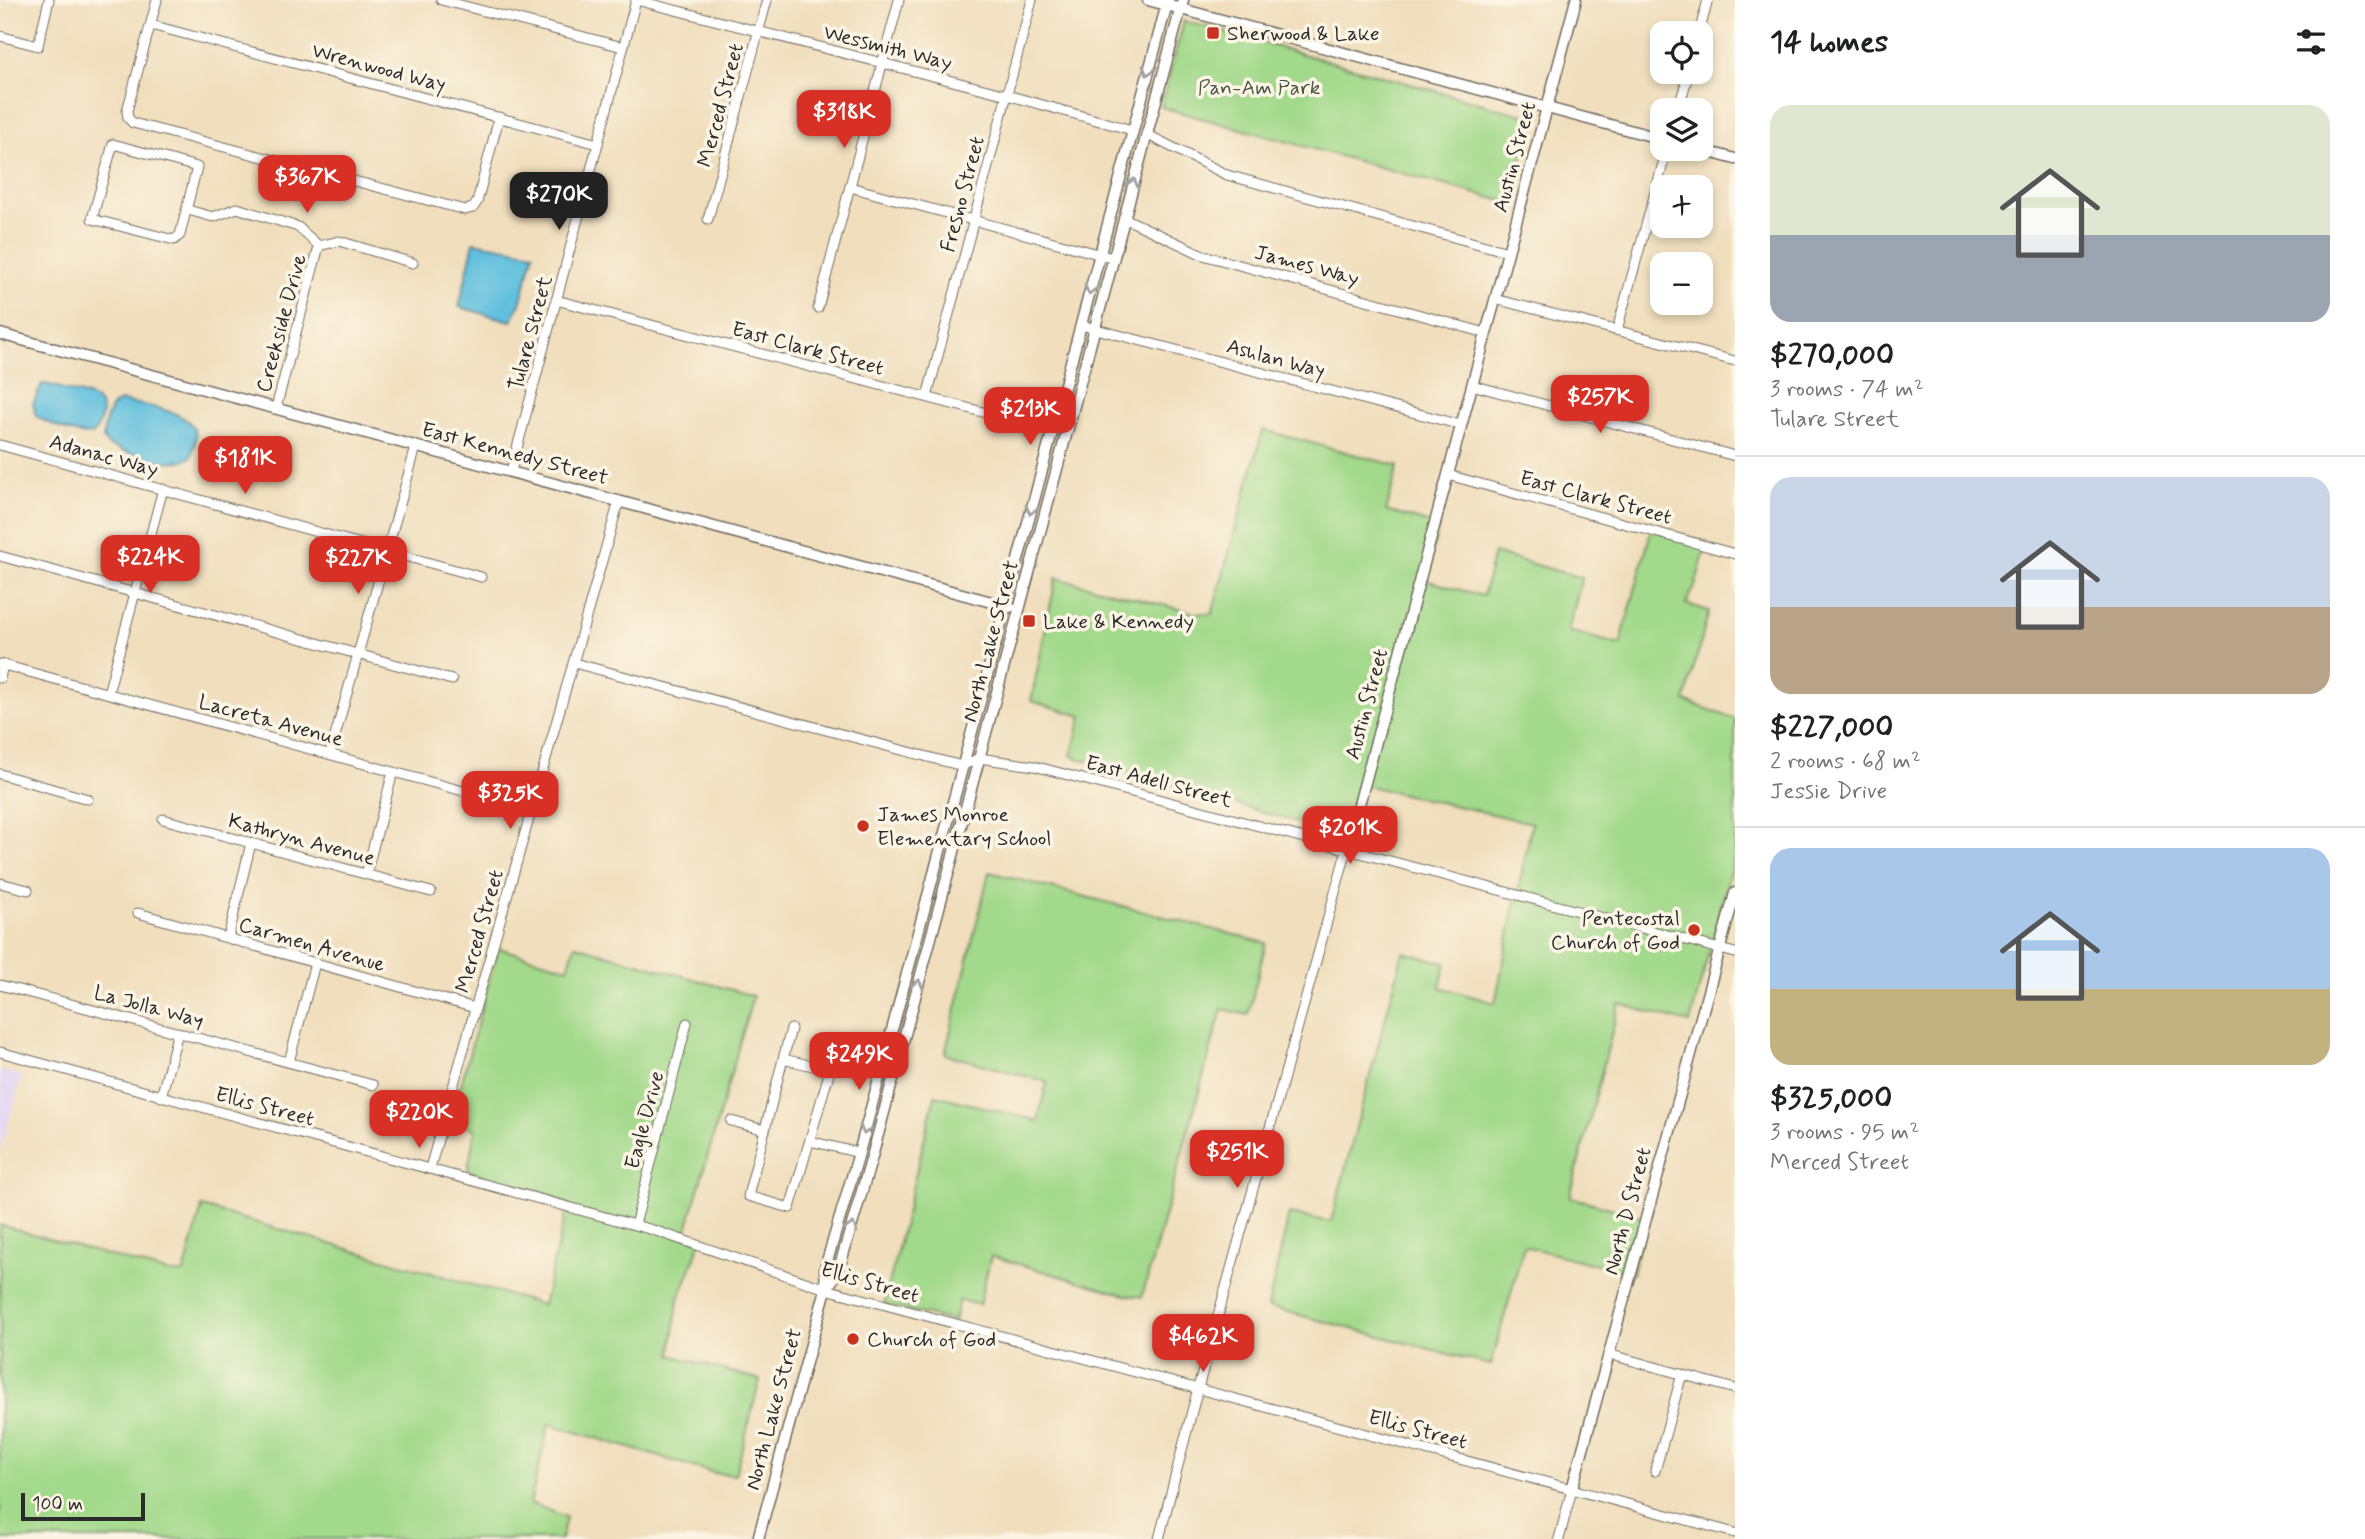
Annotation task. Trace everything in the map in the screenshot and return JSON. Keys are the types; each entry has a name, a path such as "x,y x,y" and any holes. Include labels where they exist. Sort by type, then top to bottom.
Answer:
{"street":[{"path":"0,36 38,46 49,0"},
{"path":"157,0 127,111 128,118 133,123 465,210 473,208 477,202 499,117"},
{"path":"441,0 623,47"},
{"name":"Tulare Street","path":"511,471 636,0"},
{"name":"Wessmith Way","path":"636,0 1007,95 1132,130"},
{"name":"Merced Street","path":"708,219 767,0"},
{"path":"818,308 900,0"},
{"name":"Fresno Street","path":"927,397 1032,0"},
{"path":"1148,0 1182,4 1650,136"},
{"name":"Austin Street","path":"1159,1539 1576,0"},
{"path":"1702,21 1708,0"},
{"name":"North Lake Street","path":"758,1539 826,1289 825,1268 859,1153 1167,2"},
{"name":"North Lake Street","path":"826,1289 838,1272 872,1157 1182,4"},
{"name":"Wrenwood Way","path":"151,25 598,144"},
{"path":"1146,134 1227,175 1508,252"},
{"path":"113,144 197,167 188,210 180,235 174,240 92,219 113,144"},
{"path":"1713,153 1735,159"},
{"path":"1617,330 1664,161"},
{"path":"850,187 1113,258"},
{"name":"Creekside Drive","path":"188,210 214,216 237,208 298,227 319,246"},
{"name":"James Way","path":"1124,218 1203,255 1486,333"},
{"name":"Creekside Drive","path":"319,246 339,241 413,263"},
{"name":"Creekside Drive","path":"276,408 319,246"},
{"path":"1495,299 1735,361"},
{"name":"East Clark Street","path":"556,300 1051,430"},
{"name":"Ashlan Way","path":"1082,325 1461,425"},
{"name":"East Kennedy Street","path":"0,334 1020,610"},
{"path":"1472,385 1735,456"},
{"name":"Adanac Way","path":"0,445 481,577"},
{"path":"330,754 416,447"},
{"name":"East Clark Street","path":"1448,475 1735,554"},
{"path":"108,693 163,489"},
{"name":"Merced Street","path":"430,1168 620,501"},
{"path":"0,556 452,680"},
{"path":"574,663 962,766 979,758"},
{"path":"0,678 2,664"},
{"name":"Lacreta Avenue","path":"2,664 532,810"},
{"name":"East Adell Street","path":"979,758 1034,766 1735,953"},
{"path":"366,874 393,772"},
{"path":"0,775 88,799"},
{"name":"Kathryn Avenue","path":"163,819 431,892"},
{"path":"228,938 251,843"},
{"path":"0,883 28,890"},
{"path":"927,899 944,888"},
{"name":"North D Street","path":"1559,1539 1735,893"},
{"name":"Carmen Avenue","path":"138,913 475,1008"},
{"path":"289,1062 314,963"},
{"name":"La Jolla Way","path":"0,985 373,1084"},
{"name":"Eagle Drive","path":"635,1225 687,1023"},
{"path":"783,1059 830,1070 790,1208 748,1196 783,1059 791,1029"},
{"path":"161,1097 178,1032"},
{"name":"Ellis Street","path":"0,1052 635,1225 826,1289 1735,1533"},
{"path":"731,1121 765,1130"},
{"path":"810,1141 872,1157"},
{"path":"1608,1354 1735,1389"},
{"path":"1655,1471 1682,1374"}],"shaded area":[{"path":"0,1070 22,1076 0,1153"}],"green space":[{"name":"Pan-Am Park","path":"1184,21 1533,118 1510,203 1161,107"},
{"path":"1263,430 1398,466 1386,511 1439,526 1425,580 1483,596 1494,553 1582,578 1568,631 1620,645 1652,528 1707,542 1696,584 1686,604 1709,611 1685,701 1735,719 1735,853 1690,1023 1619,1004 1570,1197 1647,1218 1632,1274 1524,1246 1491,1365 1268,1307 1289,1214 1331,1222 1403,952 1446,963 1440,987 1495,1003 1532,823 1363,785 1347,837 1071,756 1082,716 1031,701 1056,578 1195,613 1212,614"},
{"path":"989,872 1266,943 1248,1015 1222,1009 1142,1297 1125,1295 991,1256 979,1305 959,1300 954,1321 884,1305 935,1095 1038,1121 1047,1082 945,1054"},
{"path":"575,945 753,996 685,1236 701,1241 678,1301 671,1355 760,1380 735,1475 714,1473 549,1424 530,1503 566,1517 561,1539 0,1539 0,1225 170,1273 184,1273 202,1207 543,1305 568,1204 468,1170 475,1129 451,1121 498,948 568,968"}],"water":[{"path":"474,242 534,253 520,304 511,321 459,307"},
{"path":"42,384 88,396 99,403 102,415 94,434 72,432 36,416 33,404"},
{"path":"120,401 161,409 190,423 196,437 191,457 183,461 161,461 108,445 103,439 105,423 112,407"}],"place":[{"name":"Sherwood & Lake","path":"1213,33"},
{"name":"Lake & Kennedy","path":"1029,621"},
{"name":"James Monroe Elementary School","path":"863,826"},
{"name":"Pentecostal Church of God","path":"1694,930"},
{"name":"Church of God","path":"853,1339"}]}
